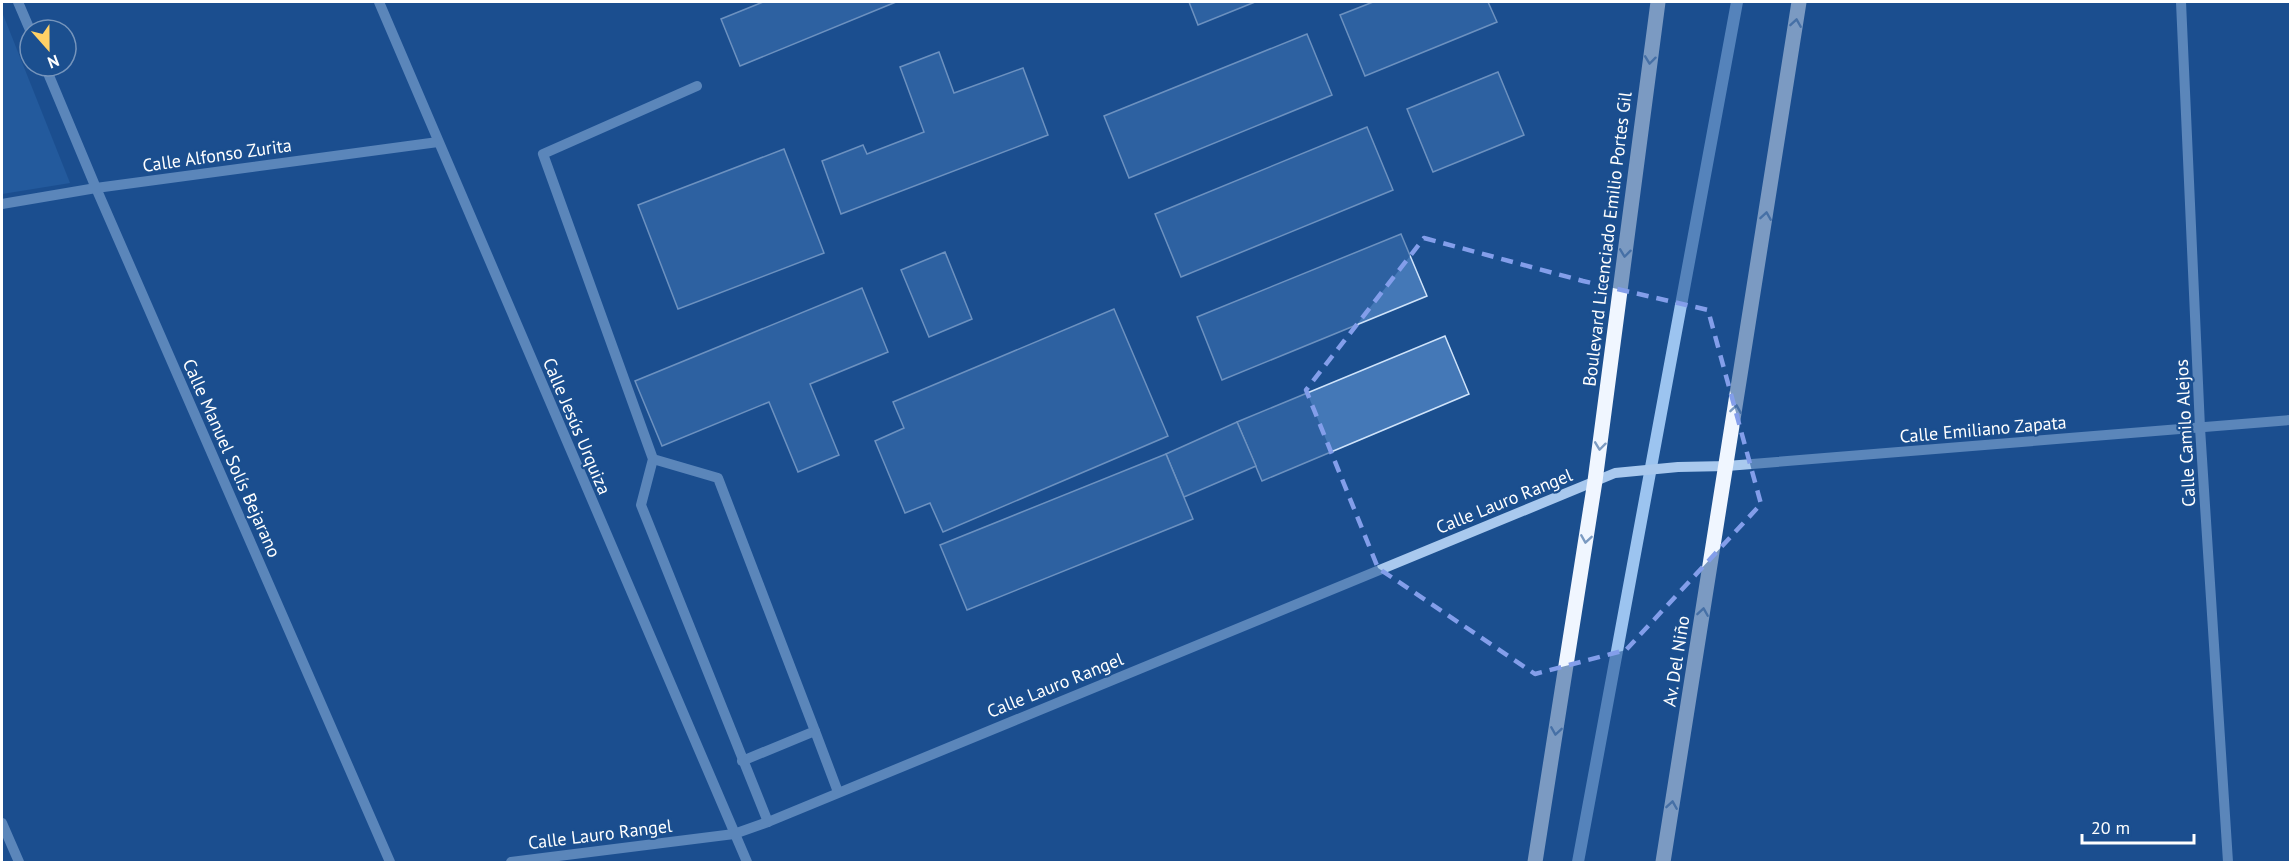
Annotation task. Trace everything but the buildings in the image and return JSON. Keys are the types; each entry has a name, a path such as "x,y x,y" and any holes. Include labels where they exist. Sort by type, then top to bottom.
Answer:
{"main road":[{"name":"Boulevard Licenciado Emilio Portes Gil","path":"1595,481 1658,2"},
{"path":"1727,466 1799,2"},
{"name":"Av. Del Niño","path":"1663,862 1727,466"},
{"path":"1535,862 1595,481"}],"street":[{"path":"18,2 25,18"},
{"name":"Calle Jesús Urquiza","path":"379,2 747,862"},
{"name":"Calle Camilo Alejos","path":"2181,2 2200,428 2228,862"},
{"name":"Calle Manuel Solís Bejarano","path":"50,78 390,862"},
{"path":"697,86 543,153 653,459 641,505 768,822"},
{"name":"Calle Alfonso Zurita","path":"2,204 96,188 438,142"},
{"name":"Calle Emiliano Zapata","path":"1615,473 2290,420"},
{"path":"653,459 718,478 838,792"},
{"name":"Calle Lauro Rangel","path":"511,862 734,834 1615,473"},
{"path":"742,761 815,731"},
{"path":"2,823 19,862"}],"highlighted area":[{"path":"1424,238 1583,281 1708,310 1761,504 1626,650 1535,674 1378,568 1306,390"}],"shaded area":[{"path":"2,12 18,52 18,78 28,78 70,183 2,194"}],"waterway":[{"path":"1578,862 1737,2"}]}
